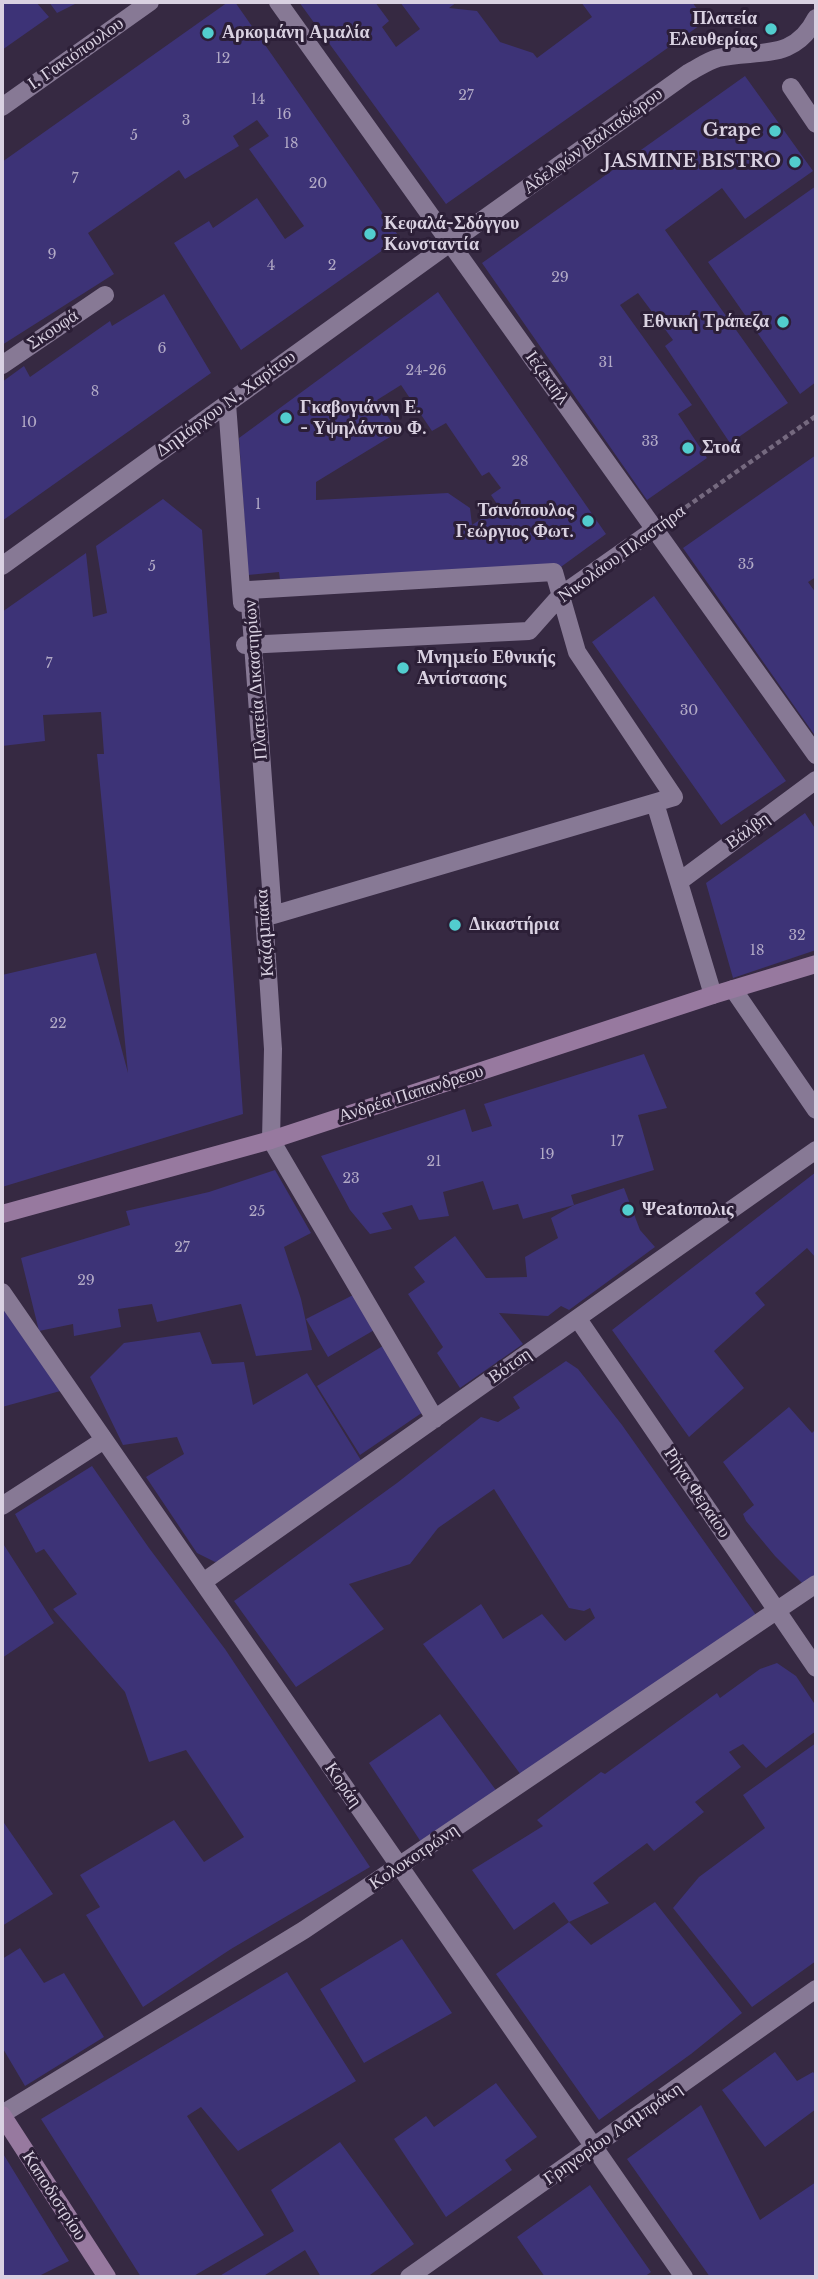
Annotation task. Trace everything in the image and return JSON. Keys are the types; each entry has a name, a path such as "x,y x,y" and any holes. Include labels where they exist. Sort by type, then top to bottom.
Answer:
{"main road":[{"name":"Ανδρέα Παπανδρεου","path":"2,1214 271,1140 713,995 816,964"},
{"name":"Καποδιστρίου","path":"2,2114 107,2277"}],"street":[{"name":"Ι. Γακιόπουλου","path":"2,107 150,2"},
{"name":"Ιεζεκιήλ","path":"278,2 816,755"},
{"name":"Αδελφών Βαλταδώρου","path":"450,243 688,73 714,59 778,52 794,45 809,30 816,18"},
{"path":"791,87 816,124"},
{"name":"Δημάρχου Ν. Χαρίτου","path":"2,566 450,243"},
{"name":"Σκουφά","path":"2,365 105,295"},
{"name":"Καζαμπάκα","path":"227,404 249,645 273,1049 271,1140"},
{"name":"Νικολάου Πλαστήρα","path":"249,645 529,631 561,596 655,529"},
{"name":"Πλατεία Δικαστηρίων","path":"554,572 577,652 674,797 273,915 249,645 249,590 554,572"},
{"name":"Βάλβη","path":"680,881 816,780"},
{"path":"655,803 713,995"},
{"path":"733,989 816,1110"},
{"path":"271,1140 435,1419"},
{"name":"Βότση","path":"203,1583 816,1150"},
{"name":"Κοράη","path":"2,1292 684,2277"},
{"name":"Ρήγα Φεραίου","path":"578,1319 816,1668"},
{"path":"2,1506 104,1440"},
{"name":"Κολοκοτρώνη","path":"2,2114 259,1958 400,1867 816,1584"},
{"name":"Γρηγορίου Λαμπράκη","path":"409,2277 816,1989"}],"path":[{"name":"Νικολάου Πλαστήρα","path":"655,529 816,416"}],"building":[{"path":"2,2 36,2 49,17 2,50"},
{"path":"49,2 79,2 57,13"},
{"path":"228,2 235,2 400,238 241,350 174,243 209,221 213,228 257,198 285,239 304,226 249,149 269,136 257,120 233,136 239,146 185,179 179,170 88,233 114,274 2,345 2,162"},
{"path":"299,2 375,2 389,21 382,27 396,47 420,29 400,2 457,2 449,8 477,11 500,42 533,53 537,58 592,17 581,2 692,2 706,21 446,204"},
{"path":"745,76 813,171 745,219 722,188 665,230 788,403 730,443 665,346 673,340 638,293 620,305 692,405 678,414 707,458 647,500 482,263"},
{"name":"Εθνική Τράπεζα","path":"816,186 816,382 800,394 708,262"},
{"path":"438,292 606,534 554,572 281,588 279,572 248,575 239,438","holes":["401,385 432,431 446,423 482,476 489,472 501,488 491,495 499,507 472,525 470,508 448,493 316,500 316,482 398,432 377,400"]},
{"path":"164,294 211,373 2,521 2,382 24,366 30,377 110,321 112,326"},
{"path":"816,455 816,577 808,582 816,593 816,737 683,548"},
{"path":"163,499 202,530 243,1114 2,1187 2,975 96,953 128,1073 97,754 104,754 101,712 43,715 45,741 2,746 2,612 86,553 93,617 107,613 96,546"},
{"path":"654,596 786,781 721,825 592,642"},
{"path":"805,813 816,830 816,950 733,978 706,883"},
{"path":"644,1054 667,1108 638,1115 654,1170 571,1195 574,1205 523,1219 518,1204 493,1210 483,1181 443,1192 449,1216 419,1220 412,1205 382,1213 392,1229 370,1234 350,1210 321,1156 465,1109 472,1132 492,1126 484,1104"},
{"path":"275,1170 311,1233 284,1247 301,1299 312,1350 256,1356 241,1304 157,1322 152,1304 118,1309 121,1327 74,1336 73,1324 39,1331 21,1258 130,1225 126,1211 209,1192"},
{"path":"816,1172 816,1258 807,1248 755,1293 765,1305 714,1351 744,1388 689,1437 612,1330"},
{"path":"624,1188 640,1230 655,1247 569,1310 561,1306 548,1316 499,1313 523,1344 460,1388 437,1353 443,1347 408,1294 425,1282 414,1267 455,1236 486,1278 527,1277 525,1257 558,1238 551,1218 574,1205"},
{"path":"355,1294 376,1329 328,1357 306,1319"},
{"path":"2,1304 64,1390 2,1407"},
{"path":"200,1332 212,1364 244,1362 253,1405 307,1373 362,1462 233,1558 215,1562 197,1553 146,1477 184,1454 177,1437 123,1445 90,1377 124,1343"},
{"path":"386,1344 426,1410 360,1455 317,1386"},
{"path":"566,1361 578,1369 622,1425 756,1615 521,1775 423,1644 481,1604 503,1639 542,1614 565,1641 595,1618 590,1608 584,1611 569,1608 494,1489 438,1528 410,1564 349,1584 384,1629 296,1687 234,1601 397,1483 481,1417 498,1422 520,1408 513,1397"},
{"path":"789,1407 812,1433 816,1429 816,1583 808,1589 775,1556 746,1521 743,1514 754,1505 723,1462"},
{"path":"92,1466 225,1649 370,1867 231,1949 143,2007 86,1915 100,1907 80,1875 174,1820 204,1862 244,1837 186,1750 149,1762 125,1692 53,1609 77,1594 44,1549 36,1553 15,1514"},
{"path":"2,1542 54,1623 2,1658"},
{"path":"777,1663 796,1676 816,1706 816,1731 766,1768 743,1744 729,1752 741,1767 695,1802 704,1812 654,1851 647,1843 593,1883 609,1903 569,1922 554,1902 514,1930 472,1870 543,1826 537,1820 601,1772 605,1774 717,1693 720,1698 760,1669"},
{"path":"440,1714 498,1793 421,1842 369,1763"},
{"path":"816,1743 816,1961 752,2007 673,1908 699,1877 765,1828 743,1795"},
{"path":"2,1820 53,1894 2,1926"},
{"path":"655,1902 742,2013 691,2054 599,2120 496,1974 569,1922 591,1945"},
{"path":"402,1939 452,2013 364,2063 320,1989"},
{"path":"20,1948 44,1983 64,1973 104,2037 25,2086 2,2047 2,1959"},
{"path":"287,1972 356,2081 238,2151 201,2107 187,2116 264,2235 192,2277 141,2277 41,2119"},
{"path":"775,2052 797,2081 813,2072 816,2076 816,2109 765,2147 722,2090"},
{"path":"496,2083 537,2137 505,2160 512,2170 446,2217 394,2139 426,2116 434,2127"},
{"path":"701,2105 760,2220 816,2182 816,2277 710,2277 627,2159"},
{"path":"340,2142 414,2244 367,2277 321,2277 305,2250 262,2277 218,2277 294,2231 271,2190"},
{"path":"2,2152 69,2261 37,2277 2,2277"},
{"path":"590,2185 651,2272 644,2277 545,2277 517,2237"}],"place":[{"name":"Πλατεία Ελευθερίας","path":"771,29"},
{"name":"Αρκομάνη Αμαλία","path":"208,33"},
{"name":"Grape","path":"775,131"},
{"name":"JASMINE BISTRO","path":"795,162"},
{"name":"Κεφαλά-Σδόγγου Κωνσταντία","path":"370,234"},
{"name":"Εθνική Τράπεζα","path":"783,322"},
{"name":"Γκαβογιάννη Ε. - Υψηλάντου Φ.","path":"286,418"},
{"name":"Στοά","path":"688,448"},
{"name":"Τσινόπουλος Γεώργιος Φωτ.","path":"588,521"},
{"name":"Μνημείο Εθνικής Αντίστασης","path":"403,668"},
{"name":"Δικαστήρια","path":"455,925"},
{"name":"Ψeatοπολις","path":"628,1210"}]}
